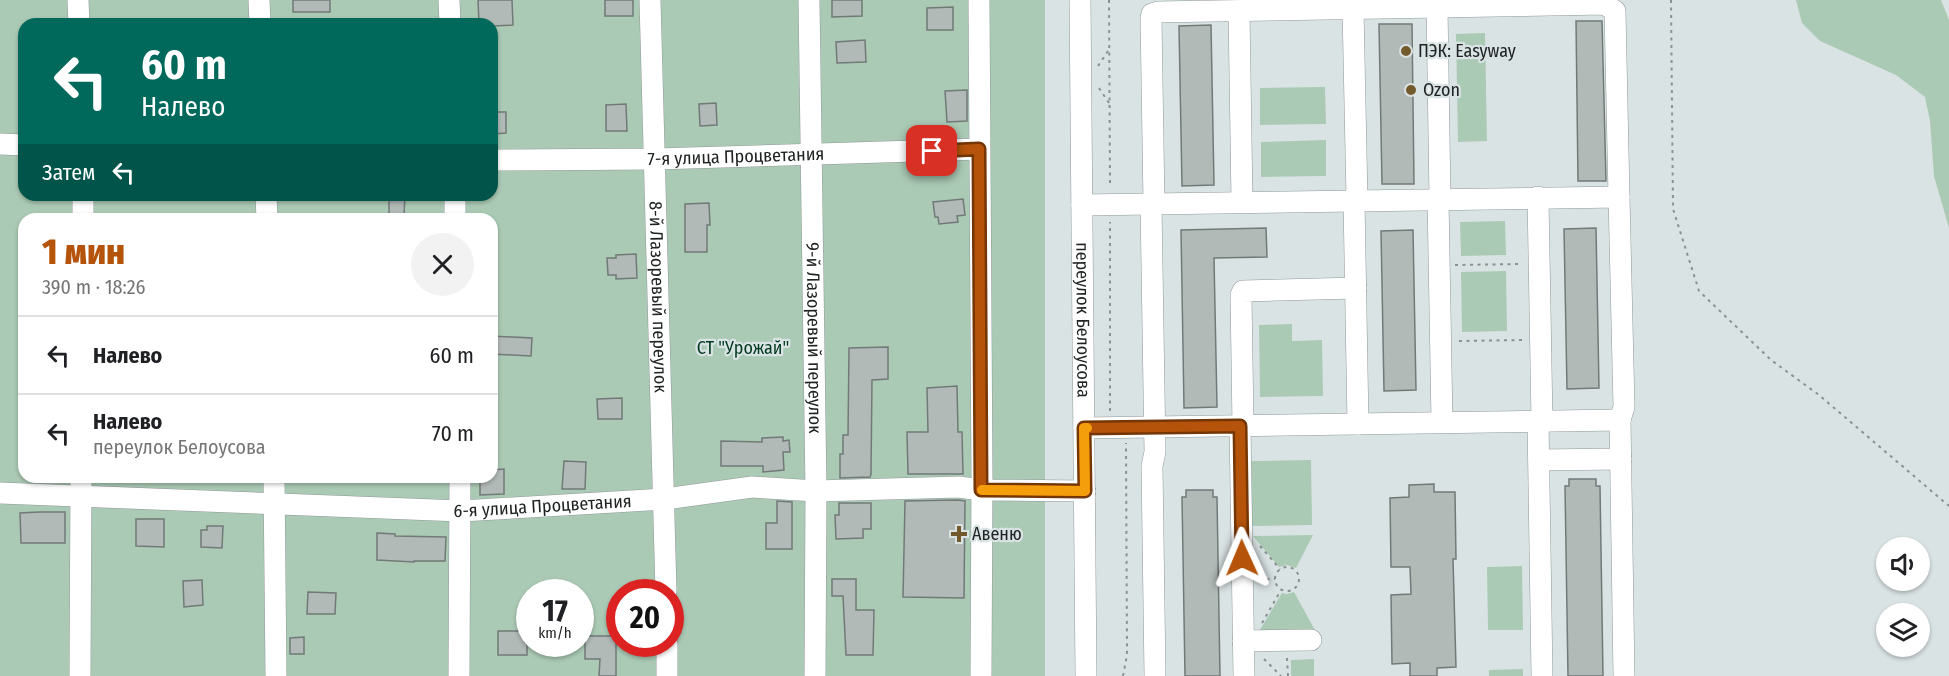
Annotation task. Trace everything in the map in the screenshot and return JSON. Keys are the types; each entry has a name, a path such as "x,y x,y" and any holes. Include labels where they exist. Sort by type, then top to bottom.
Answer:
{"street":[{"path":"78,0 79,18"},
{"path":"259,0 260,18"},
{"path":"449,0 450,18"},
{"name":"8-й Лазоревый переулок","path":"650,0 666,579"},
{"name":"9-й Лазоревый переулок","path":"808,0 816,491 815,676"},
{"path":"979,0 981,676"},
{"name":"переулок Белоусова","path":"1080,0 1086,676"},
{"path":"1155,676 1152,466 1155,452 1152,14 1158,12 1604,4 1615,11 1624,407 1620,420 1624,676"},
{"path":"1437,8 1442,422"},
{"path":"1353,9 1358,424"},
{"path":"1239,11 1242,202"},
{"path":"0,144 18,145"},
{"name":"7-я улица Процветания","path":"498,160 656,159 979,149"},
{"path":"1538,197 1542,676"},
{"path":"1083,205 1619,197"},
{"path":"1244,676 1247,641 1242,536 1241,295 1243,291 1356,288"},
{"path":"1084,428 1620,420"},
{"path":"1539,460 1621,459"},
{"path":"274,483 276,676"},
{"path":"459,676 460,483"},
{"path":"80,676 81,487"},
{"name":"6-я улица Процветания","path":"0,493 81,487 275,504 460,511 665,499 752,487 816,491 959,487 981,490 1085,491"},
{"path":"1247,641 1311,640"},
{"path":"667,657 668,676"}],"path":[{"path":"1671,0 1673,209 1699,291 1771,360 1819,395 1949,506"},
{"path":"1097,67 1110,48"},
{"path":"1097,86 1109,103"},
{"path":"1439,265 1520,264"},
{"path":"1440,341 1523,340"},
{"path":"1123,676 1127,655 1125,429"},
{"path":"1242,536 1252,536 1280,569"},
{"path":"1287,567 1296,570 1300,579 1296,588 1292,591 1281,590 1275,579 1280,569 1287,567"},
{"path":"1247,641 1281,590"}],"green space":[{"name":"СТ \"Урожай\"","path":"0,0 1045,0 1045,676 0,676"},
{"path":"1796,0 1941,0 1949,20 1949,228 1934,176 1930,121 1925,97 1896,75 1820,41 1802,23"},
{"path":"1485,33 1487,141 1458,142 1456,34"},
{"path":"1325,87 1326,124 1260,125 1260,88"},
{"path":"1326,140 1326,176 1261,177 1261,142"},
{"path":"1505,221 1506,255 1461,256 1460,222"},
{"path":"1506,271 1507,331 1462,332 1461,272"},
{"path":"1292,324 1292,341 1322,340 1323,396 1260,397 1259,325"},
{"path":"1311,460 1312,525 1251,526 1250,461"},
{"path":"1313,535 1296,568 1287,565 1279,567 1253,536"},
{"path":"1522,566 1523,630 1488,630 1487,567"},
{"path":"1294,592 1316,632 1258,633 1282,593"},
{"path":"1314,659 1314,676 1291,676 1291,660"},
{"path":"1523,669 1523,676 1489,676 1489,670"}],"building":[{"path":"293,0 330,0 330,12 293,12"},
{"path":"478,0 512,0 513,25 498,26 498,18 479,18"},
{"path":"605,0 633,0 633,16 605,16"},
{"path":"832,0 862,0 862,16 832,17"},
{"path":"953,7 953,30 927,30 927,8"},
{"path":"1576,21 1602,21 1606,181 1578,181"},
{"path":"1379,24 1412,24 1414,184 1382,184"},
{"path":"1211,25 1214,185 1182,186 1179,26"},
{"path":"865,40 866,62 837,63 836,42"},
{"path":"967,90 967,121 947,122 945,91"},
{"path":"716,103 717,125 700,126 699,104"},
{"path":"626,104 627,131 606,131 606,105"},
{"path":"498,112 506,112 506,133 498,134"},
{"path":"963,199 965,215 957,216 958,222 939,224 938,217 935,217 933,202"},
{"path":"389,201 405,201 404,213 389,213"},
{"path":"709,203 710,225 707,225 707,252 685,252 685,204"},
{"path":"1266,228 1267,257 1214,258 1217,407 1184,408 1181,230"},
{"path":"1596,228 1599,388 1567,389 1564,229"},
{"path":"1413,230 1416,390 1384,391 1381,231"},
{"path":"636,254 637,278 616,279 616,275 608,275 607,258"},
{"path":"498,336 532,338 531,356 498,354"},
{"path":"888,347 888,379 872,380 870,477 840,478 843,435 848,435 849,348"},
{"path":"957,386 958,432 962,432 963,474 908,474 907,432 928,432 927,388"},
{"path":"622,398 622,419 598,419 597,399"},
{"path":"783,437 783,441 789,440 790,452 783,452 784,470 763,472 763,466 721,466 721,441 762,442 762,438"},
{"path":"564,461 586,462 585,489 562,489"},
{"path":"504,469 504,494 480,495 480,483 498,483 498,470"},
{"path":"1569,479 1596,479 1596,486 1600,486 1603,676 1568,676 1565,486 1569,486"},
{"path":"1434,484 1434,492 1455,492 1456,559 1453,559 1456,667 1437,668 1437,676 1410,676 1410,663 1392,664 1391,595 1411,594 1410,567 1391,567 1390,498 1409,497 1409,485"},
{"path":"1186,490 1213,490 1213,497 1217,497 1220,676 1185,676 1182,497 1186,497"},
{"path":"777,501 792,502 792,549 766,549 766,523 777,523"},
{"path":"905,501 965,501 964,598 903,597"},
{"path":"839,503 871,503 871,529 863,529 863,538 836,539 835,515 839,515"},
{"path":"65,512 65,543 21,543 20,513"},
{"path":"136,519 164,519 164,547 136,546"},
{"path":"207,526 223,526 222,548 201,547 201,530 207,530"},
{"path":"377,533 395,534 395,536 446,537 445,561 377,560"},
{"path":"832,579 856,579 856,610 874,610 873,655 846,655 843,596 832,596"},
{"path":"202,580 203,605 184,607 183,581"},
{"path":"308,592 336,593 335,614 307,614"},
{"path":"498,631 516,631 516,655 498,655"},
{"path":"594,636 606,636 606,657 616,657 616,676 599,676 600,659 585,659 585,657 594,657"},
{"path":"304,637 304,654 290,654 290,638"}],"slow traffic":[{"path":"982,490 1085,491 1084,428 1087,428"}],"place":[{"name":"ПЭК: Easyway","path":"1406,51"},
{"name":"Ozon","path":"1411,90"},
{"name":"Авеню","path":"959,534"}],"route":[{"path":"932,151 979,149 981,490 1085,491 1084,428 1240,426 1242,558"}]}
